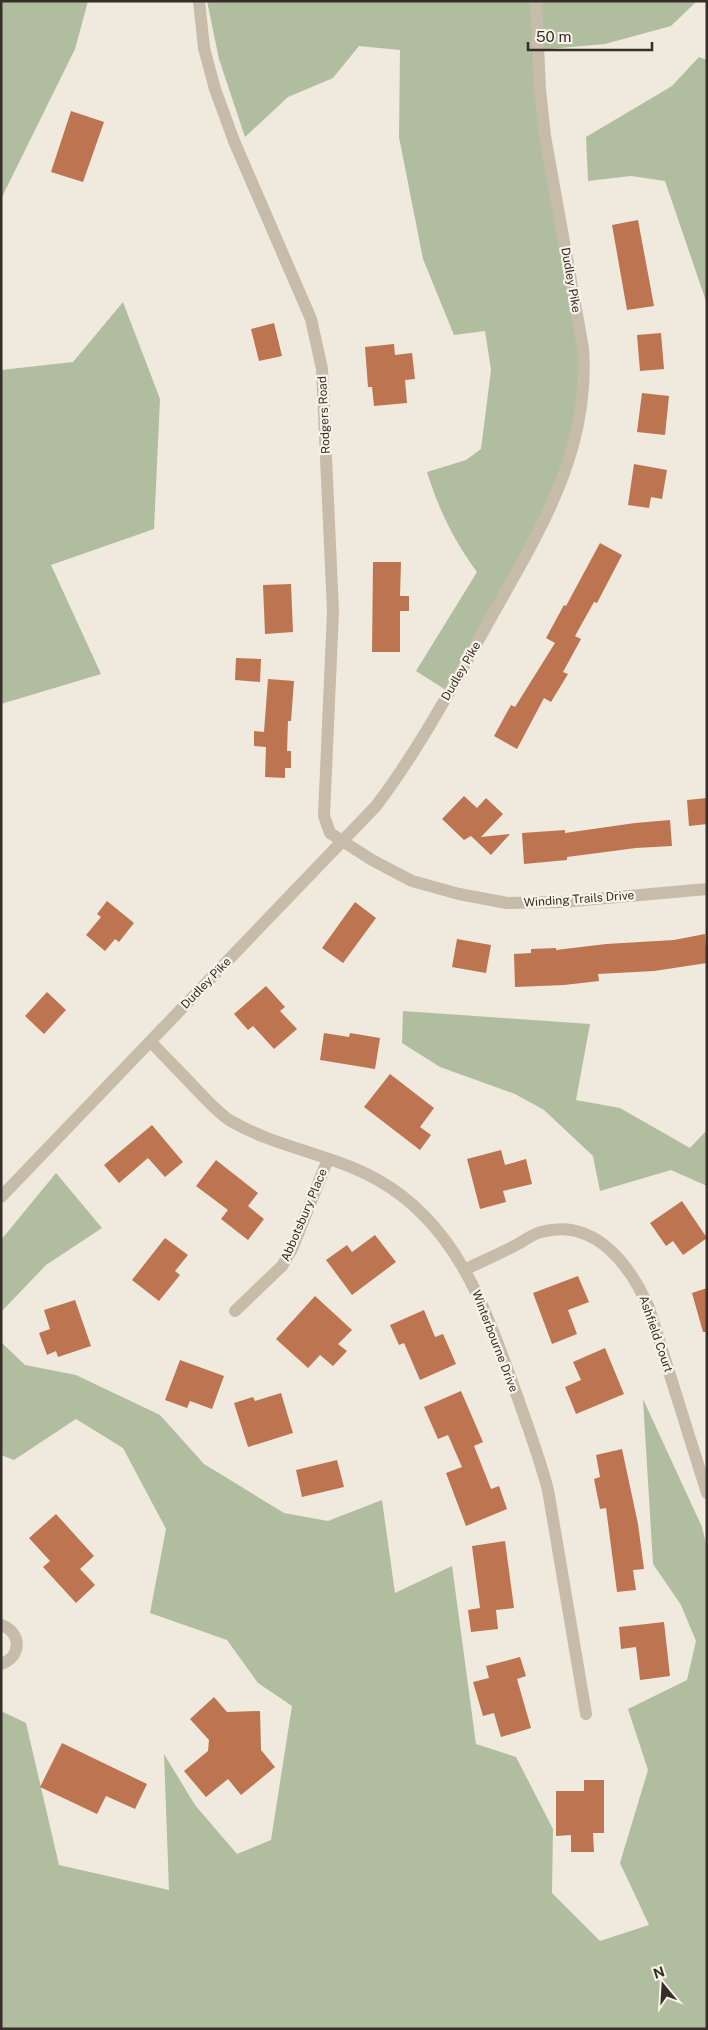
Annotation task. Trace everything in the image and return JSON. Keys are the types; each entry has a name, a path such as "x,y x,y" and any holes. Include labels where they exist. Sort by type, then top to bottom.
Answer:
{"street":[{"name":"Rodgers Road","path":"199,1 204,48 215,89 234,141 311,319 322,369 333,610 324,816 330,833 345,841"},
{"name":"Dudley Pike","path":"1,1197 345,841 376,806 402,772 544,522 564,476 578,433 585,372 583,348 545,136 540,90 536,1"},
{"name":"Winding Trails Drive","path":"345,841 372,860 412,881 459,894 507,903 562,902 707,889"},
{"name":"Winterbourne Drive","path":"150,1042 210,1103 230,1120 263,1137 355,1168 402,1194 420,1210 466,1269 486,1310 540,1458 546,1482 586,1714"},
{"name":"Abbotsbury Place","path":"235,1311 282,1266 292,1249 328,1159"},
{"name":"Ashfield Court","path":"466,1269 539,1232 554,1229 571,1230 587,1234 601,1241 612,1250 625,1265 641,1290 649,1308 707,1493"},
{"path":"1,1625 12,1631 18,1642 17,1649 12,1658 1,1664"}],"green space":[{"path":"1,1 88,1 75,49 1,199"},
{"path":"207,1 697,1 671,26 605,44 538,50 585,372 564,476 449,692 416,671 477,572 447,524 427,472 466,460 481,449 491,370 485,331 454,335 423,259 399,137 400,50 359,46 333,78 288,97 245,137 219,59"},
{"path":"699,57 707,60 707,304 665,181 631,176 588,181 586,137 672,86"},
{"path":"123,302 160,399 154,529 51,565 101,674 1,704 1,370 73,362"},
{"path":"403,1011 590,1024 576,1100 620,1108 690,1148 707,1130 707,1186 671,1170 600,1191 593,1156 544,1110 515,1094 440,1067 402,1043"},
{"path":"56,1173 102,1228 46,1265 1,1312 1,1240"},
{"path":"1,1342 25,1365 76,1375 160,1415 204,1464 284,1513 328,1521 382,1500 395,1593 452,1566 476,1744 516,1757 553,1829 552,1893 600,1941 649,1925 620,1863 648,1770 628,1709 687,1680 696,1641 681,1605 653,1564 643,1399 702,1527 707,1548 707,2029 1,2029 1,1711 26,1723 59,1865 169,1890 164,1754 195,1805 237,1854 271,1840 292,1706 258,1683 227,1640 150,1613 166,1529 123,1448 76,1419 14,1460 1,1455"}],"building":[{"path":"71,111 104,122 83,182 51,172"},
{"path":"638,220 654,306 627,310 612,225"},
{"path":"274,323 282,356 259,361 251,329"},
{"path":"661,333 664,369 640,371 637,335"},
{"path":"394,344 395,355 412,353 415,379 405,380 407,403 374,406 372,387 368,387 365,347"},
{"path":"642,393 669,396 665,435 637,432"},
{"path":"634,464 667,470 662,499 651,497 649,508 628,505"},
{"path":"600,543 622,555 597,603 594,602 575,636 581,639 563,672 568,674 551,702 544,698 517,749 494,736 511,705 515,707 555,643 546,638 564,605 566,606"},
{"path":"373,562 401,562 400,596 409,596 409,611 400,611 400,652 372,652"},
{"path":"291,584 293,632 265,634 263,585"},
{"path":"236,658 261,659 260,682 235,680"},
{"path":"268,679 294,681 291,721 288,721 287,751 291,751 291,768 285,768 285,778 265,777 266,747 254,746 254,731 264,732"},
{"path":"464,796 477,808 486,798 503,814 481,837 510,834 491,855 471,836 464,840 442,819"},
{"path":"707,798 707,824 689,826 687,800"},
{"path":"670,820 672,846 636,848 567,857 567,860 524,864 522,833 565,830 565,833"},
{"path":"107,901 134,923 119,942 115,939 105,951 86,935 101,917 97,914"},
{"path":"355,902 376,918 343,963 322,948"},
{"path":"705,934 707,963 654,971 598,974 599,981 515,987 514,954 531,953 531,949 556,948 556,950 606,944 674,940"},
{"path":"457,939 491,945 486,973 452,967"},
{"path":"266,986 285,1007 280,1011 297,1029 274,1049 253,1026 248,1030 234,1014"},
{"path":"47,992 66,1010 44,1034 25,1016"},
{"path":"324,1033 349,1037 350,1033 380,1038 375,1069 320,1060"},
{"path":"390,1074 434,1108 420,1127 431,1135 420,1150 364,1107"},
{"path":"152,1125 183,1162 165,1177 148,1158 119,1183 104,1165"},
{"path":"501,1150 505,1165 526,1159 532,1184 503,1191 506,1202 480,1209 467,1159"},
{"path":"216,1160 258,1193 248,1206 264,1219 248,1240 221,1219 228,1210 196,1186"},
{"path":"682,1201 707,1238 683,1255 673,1241 666,1246 650,1223"},
{"path":"375,1235 396,1262 352,1295 326,1260 347,1245 352,1252"},
{"path":"165,1238 188,1255 175,1271 180,1275 159,1301 132,1280"},
{"path":"578,1276 589,1302 568,1310 577,1334 552,1344 533,1293"},
{"path":"707,1288 707,1332 703,1332 692,1293"},
{"path":"315,1296 352,1330 338,1344 347,1351 333,1366 320,1355 308,1368 276,1339"},
{"path":"75,1300 91,1346 58,1357 56,1351 47,1355 39,1333 50,1329 44,1310"},
{"path":"424,1310 435,1337 443,1334 456,1364 420,1380 404,1343 399,1345 390,1325"},
{"path":"605,1348 624,1394 576,1414 565,1387 581,1380 573,1362"},
{"path":"180,1360 224,1376 212,1409 190,1401 187,1408 165,1400"},
{"path":"461,1391 483,1442 474,1446 491,1489 499,1486 507,1509 466,1526 446,1473 462,1467 448,1435 438,1439 424,1407"},
{"path":"281,1393 293,1433 248,1447 234,1403 253,1397 255,1401"},
{"path":"622,1449 638,1524 644,1569 633,1570 636,1590 617,1592 606,1508 600,1509 594,1479 600,1477 596,1455"},
{"path":"337,1460 344,1487 302,1497 296,1470"},
{"path":"56,1514 94,1556 80,1569 95,1585 76,1603 43,1567 50,1561 29,1538"},
{"path":"505,1541 514,1608 496,1610 498,1629 471,1632 468,1610 480,1608 472,1546"},
{"path":"664,1622 670,1676 640,1680 636,1647 621,1649 619,1627"},
{"path":"520,1657 526,1676 517,1679 531,1728 501,1737 494,1713 483,1716 473,1682 489,1678 486,1666"},
{"path":"214,1697 227,1712 260,1711 261,1750 275,1767 241,1795 228,1779 206,1797 184,1771 208,1751 209,1740 190,1719"},
{"path":"62,1743 147,1784 135,1809 106,1796 97,1814 40,1787"},
{"path":"584,1780 604,1780 604,1833 593,1833 594,1852 571,1852 571,1835 556,1836 556,1791 584,1791"}]}
